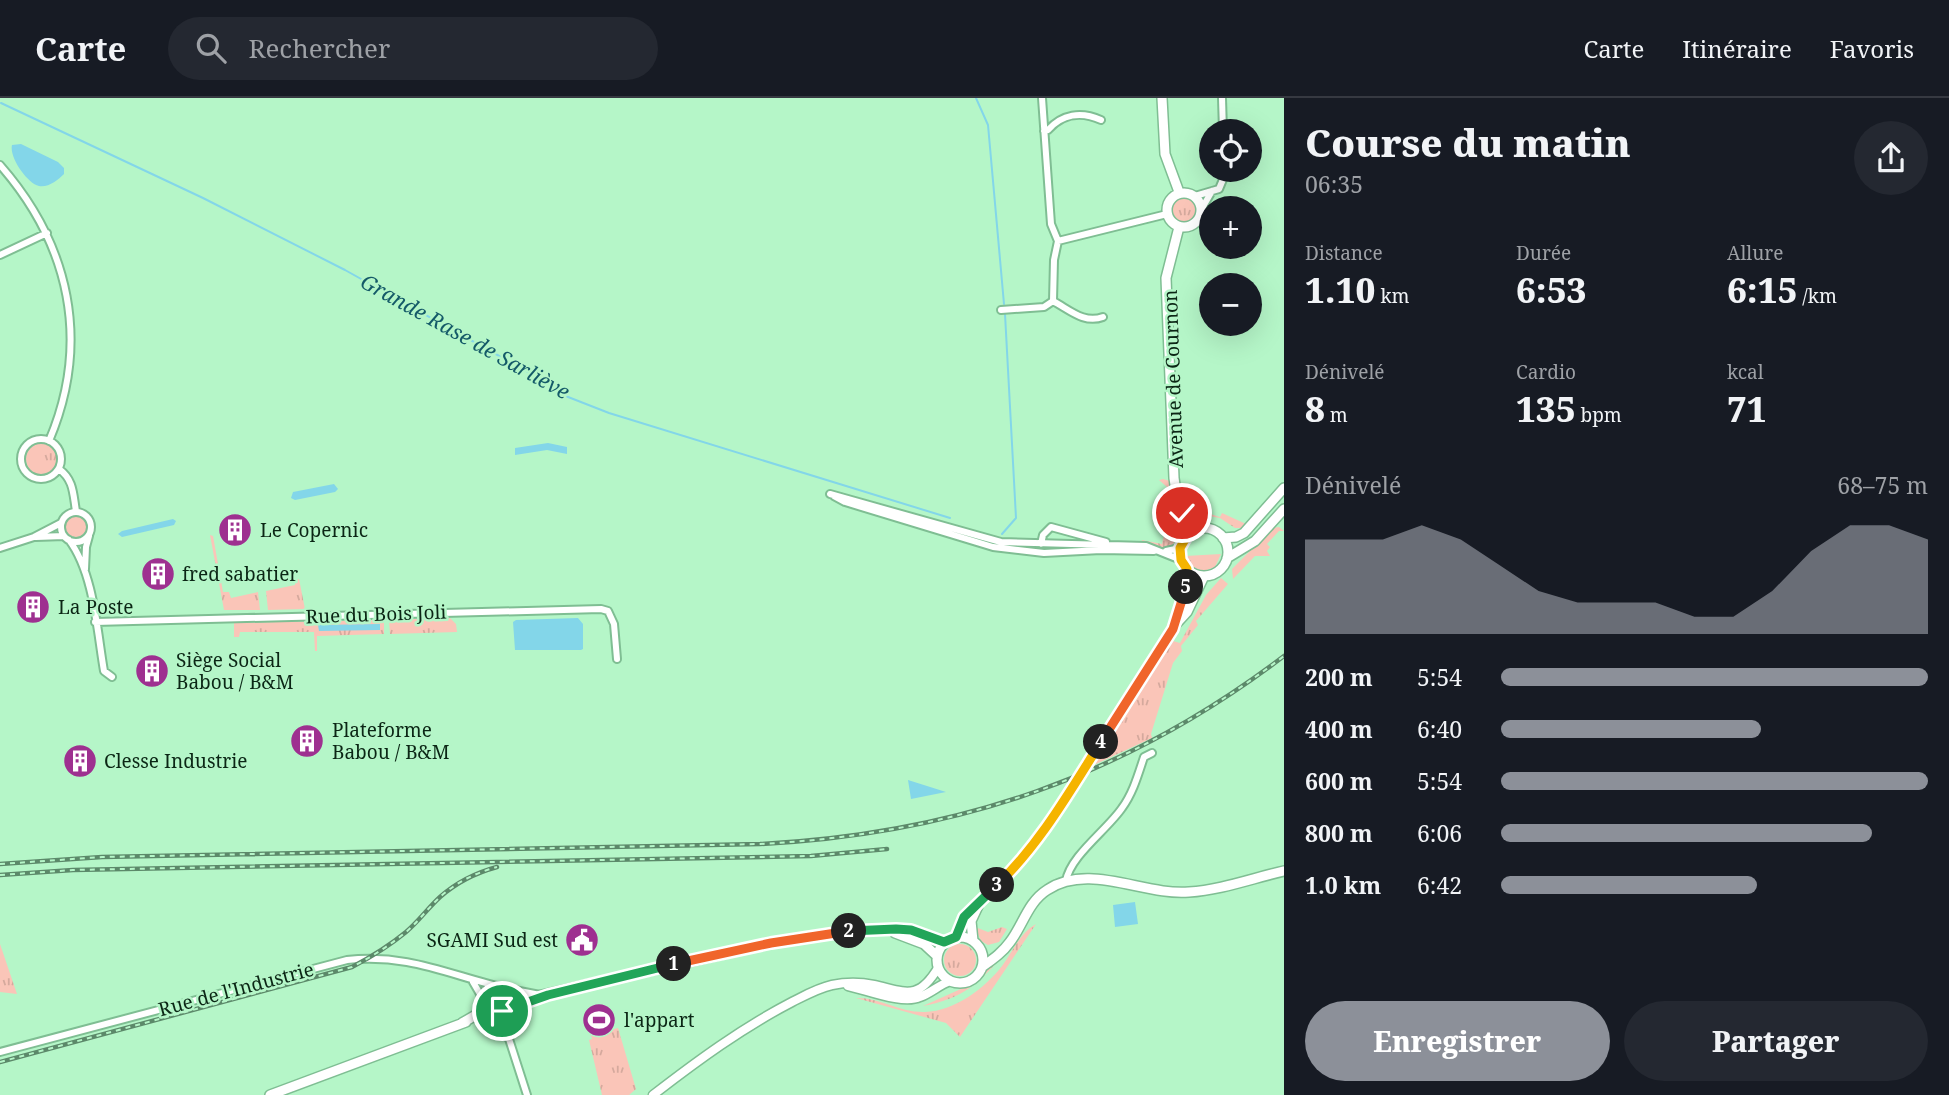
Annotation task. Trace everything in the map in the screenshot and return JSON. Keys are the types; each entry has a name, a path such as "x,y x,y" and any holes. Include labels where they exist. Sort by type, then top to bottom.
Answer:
{"main road":[{"path":"1162,98 1166,154 1179,192"},
{"path":"1199,205 1195,196 1188,192 1179,192 1168,201 1167,215 1178,227 1187,227 1199,218"},
{"name":"Avenue de Cournon","path":"1178,227 1166,278 1174,478 1182,544"},
{"name":"Avenue de Cournon","path":"1169,263 1178,498 1182,513 1199,529"},
{"path":"1223,538 1244,533 1284,488"},
{"path":"956,937 964,917 1022,858 1070,791 1175,624 1187,612 1204,576 1219,570 1227,558 1255,541 1284,509"},
{"path":"1204,576 1187,569 1181,560 1182,544 1191,532 1199,529 1212,530 1223,538 1227,558"},
{"path":"1175,624 1187,569"},
{"path":"982,967 980,950 973,941 965,937 944,942 937,956 938,968 950,981 965,982 972,979 1003,950 1038,897 1047,889 1066,881 1091,879 1162,891 1189,892 1213,889 1284,870"},
{"path":"973,941 971,921 980,902"},
{"path":"880,929 908,937 929,948 937,956"},
{"path":"270,1095 486,1014 545,995 654,968 771,943 846,931 911,930 944,942"},
{"path":"980,950 1003,950"},
{"path":"262,1095 299,1084"}],"street":[{"path":"1042,98 1051,224 1058,241 1054,260 1053,301"},
{"path":"1222,98 1223,119"},
{"path":"1044,131 1066,116 1090,115 1101,120"},
{"path":"0,165 33,207 47,233 59,263 67,295 71,341 66,391 49,441"},
{"path":"1195,196 1212,191 1222,182"},
{"path":"1209,196 1212,191"},
{"path":"1058,241 1167,215"},
{"path":"0,255 47,233"},
{"path":"1001,310 1044,307 1053,301"},
{"path":"1053,301 1086,319 1103,317"},
{"path":"37,440 49,441 59,450 59,469 50,477 38,479 26,472 23,453 37,440"},
{"path":"59,469 66,474 74,487 76,511"},
{"path":"1181,560 1159,551 1146,547 1111,544 1014,544 976,537 830,494 845,502 993,547 1044,553 1159,551 1172,551 1182,544"},
{"path":"0,548 34,537 61,523 66,515 76,511 90,520 92,528 86,547 85,571"},
{"path":"61,523 66,538 76,550 85,571 104,671 112,677"},
{"path":"1039,544 1051,527 1111,544"},
{"path":"34,537 66,538 77,542 89,536"},
{"name":"Rue du Bois Joli","path":"95,622 601,609 608,611 614,624 617,659"},
{"path":"1066,881 1070,867 1123,807 1133,789 1144,757 1152,753"},
{"name":"Rue de l'Industrie","path":"0,1052 347,960 402,960 434,967 473,982 545,995"},
{"path":"653,1095 710,1051 761,1019 813,992 831,985 861,983 910,993 928,984 938,968"},
{"path":"842,984 908,1000 921,997 938,985 950,981"},
{"path":"473,982 486,1014 509,1039"},
{"path":"509,989 513,997 509,1039 527,1095"},
{"path":"278,1095 299,1084"}],"green space":[{"path":"1184,196 1193,200 1197,209 1193,218 1184,222 1175,218 1171,209 1175,200"},
{"path":"42,443 53,448 58,459 53,470 42,475 31,470 26,459 31,448"},
{"path":"1159,480 1170,481 1176,532 1174,543 1168,548 1142,544 1142,540 1162,544 1167,502 1167,487"},
{"path":"1198,503 1209,507 1207,513 1220,517 1222,513 1246,524 1242,528 1235,528 1220,518 1193,513 1194,508 1198,509"},
{"path":"76,515 84,518 87,526 84,534 76,537 68,534 65,526 68,518"},
{"path":"1279,527 1284,531 1279,531 1267,544 1270,547 1267,551 1270,556 1255,556 1233,579 1232,569 1273,528"},
{"path":"210,535 213,536 223,592 229,592 231,598 258,592 260,610 224,610"},
{"path":"1221,554 1215,567 1204,571 1191,567 1185,556"},
{"path":"1221,578 1228,584 1196,621 1198,625 1181,646 1182,651 1173,663 1152,738 1094,765 1173,641 1180,643 1206,595"},
{"path":"299,579 305,609 268,610 266,591 295,585 295,580"},
{"path":"450,618 456,624 457,632 390,634 389,620"},
{"path":"384,620 384,634 317,636 317,651 314,632 240,632 239,637 234,637 234,623"},
{"path":"1036,924 960,1037 946,1023 856,998 916,1012 936,1011 958,1003 987,982 1002,966 1021,937"},
{"path":"975,927 988,932 1002,927 1007,929 999,942 988,945 981,941"},
{"path":"0,944 17,994 0,992"},
{"path":"960,944 972,948 976,960 972,972 960,976 948,972 944,960 948,948"},
{"path":"998,961 965,991 947,1000 923,1006 963,988"},
{"path":"618,1028 636,1089 629,1095 602,1095 589,1040 592,1039 591,1035"}],"water":[{"path":"21,144 58,162 64,168 64,174 46,186 34,184 24,175 13,156 12,145"},
{"path":"548,443 567,447 567,454 547,450 515,455 515,448"},
{"path":"334,484 338,489 335,492 295,500 291,498 293,492"},
{"path":"173,519 176,521 174,525 122,537 118,534 122,531"},
{"path":"578,618 583,624 583,649 515,650 513,622 516,620"},
{"path":"380,624 380,630 319,631 318,625"},
{"path":"908,780 946,792 911,799"},
{"path":"1135,902 1138,924 1115,927 1113,905"}],"waterway":[{"path":"976,98 988,125 1004,304"},
{"name":"Grande Rase de Sarliève","path":"1,103 203,198 345,270 553,386 563,395 609,413 950,518"},
{"path":"1002,534 1016,518 1005,314"}],"railway":[{"path":"0,864 102,857 760,844 833,838 903,827 971,812 1037,791 1101,766 1163,735 1224,698 1284,656"},
{"path":"0,875 73,870 811,856 887,849"},
{"path":"0,1062 352,967 400,937 453,887 474,875 497,867"}],"place":[{"name":"Le Copernic","path":"235,530"},
{"name":"fred sabatier","path":"158,574"},
{"name":"La Poste","path":"33,607"},
{"name":"Siège Social Babou / B&M","path":"152,671"},
{"name":"Plateforme Babou / B&M","path":"307,741"},
{"name":"Clesse Industrie","path":"80,761"},
{"name":"SGAMI Sud est","path":"582,940"},
{"name":"l'appart","path":"599,1020"}],"route":[{"path":"502,1011 548,995 654,968 771,943 871,929 911,930 944,942 956,937 964,917 1015,867 1047,826 1173,629 1187,580 1187,569 1181,560 1180,548 1183,540 1199,529 1182,513"}]}
